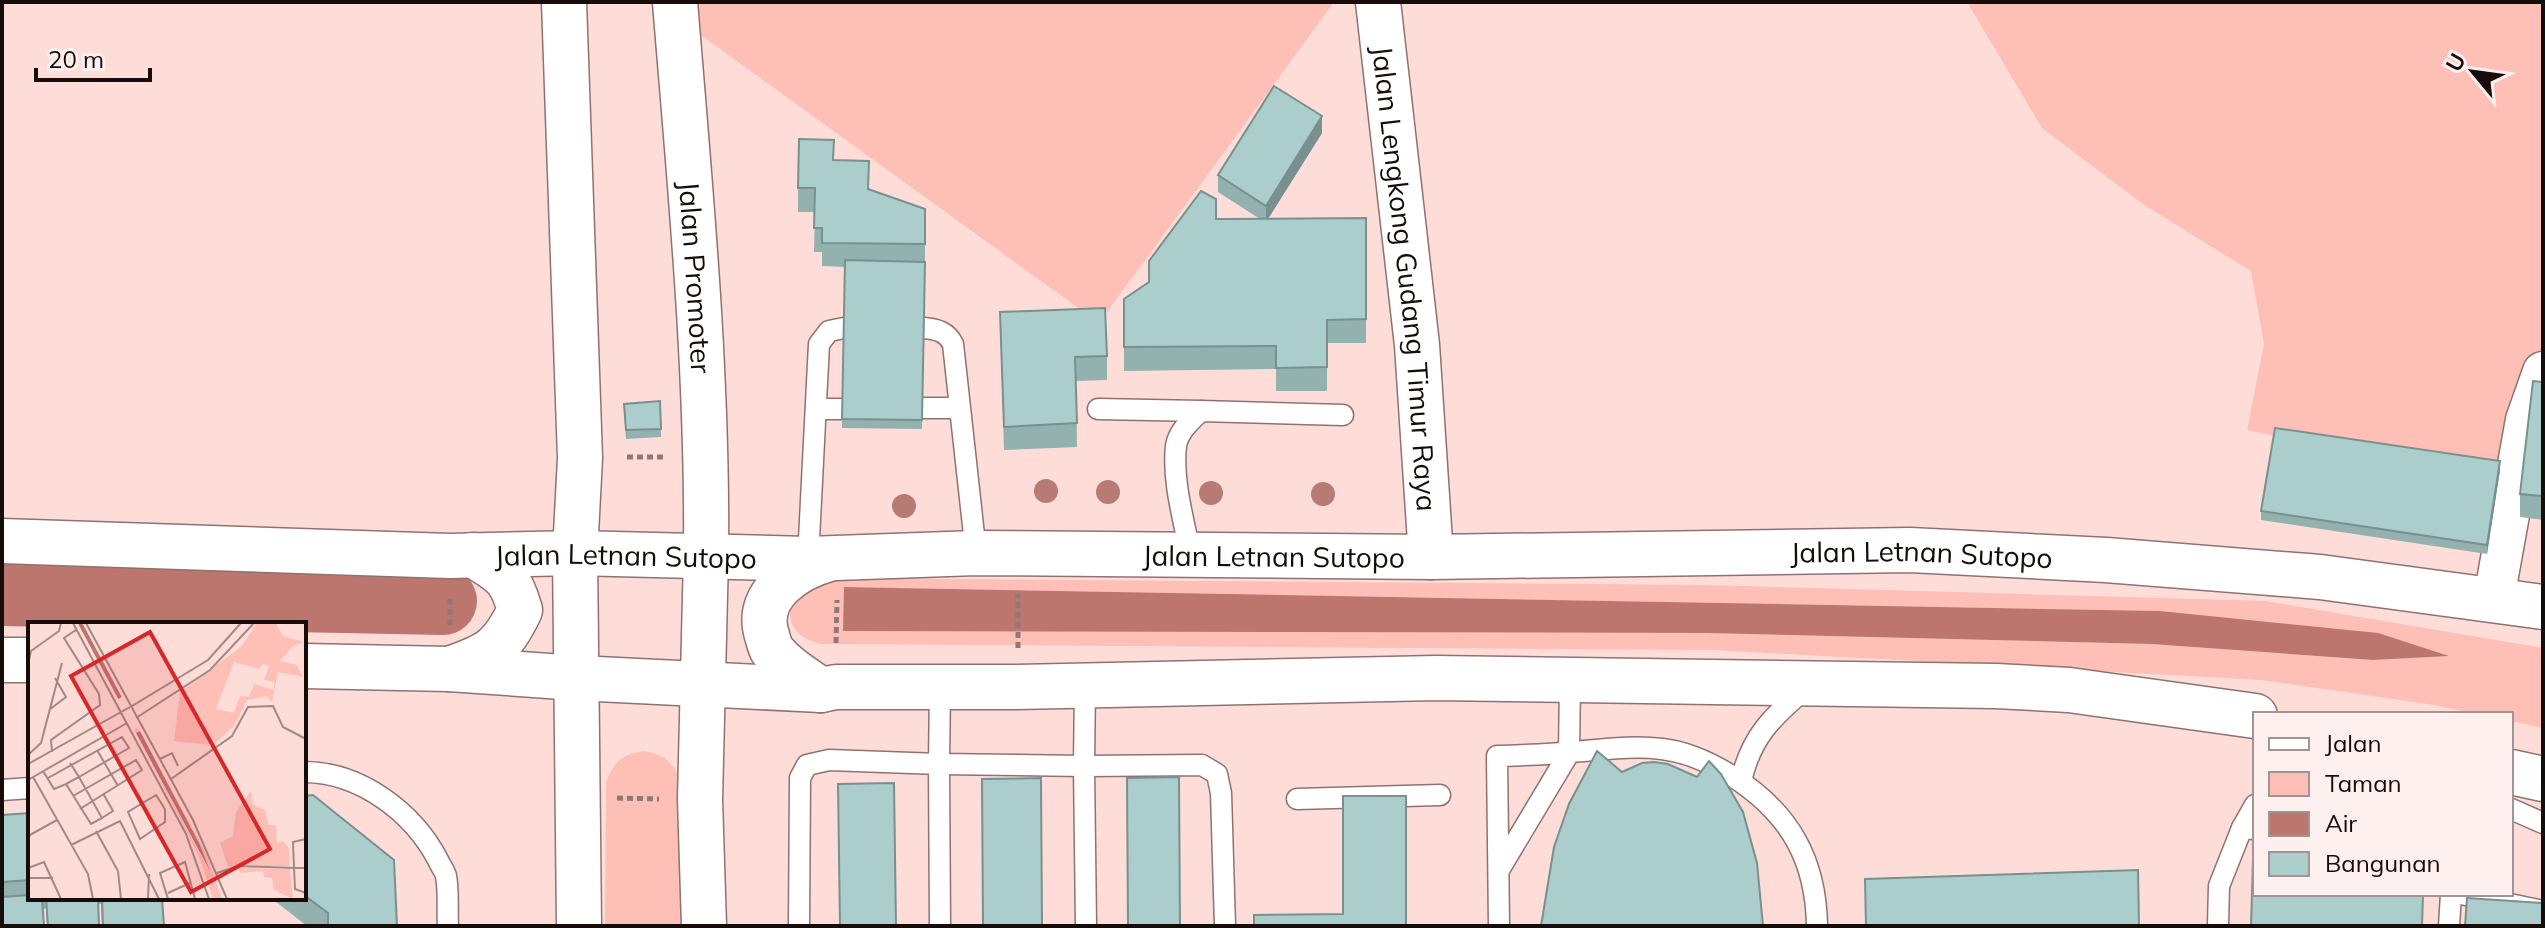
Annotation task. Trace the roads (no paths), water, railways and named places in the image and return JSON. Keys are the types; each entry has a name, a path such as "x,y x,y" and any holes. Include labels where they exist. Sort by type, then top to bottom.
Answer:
{"main road":[{"path":"564,2 580,458 575,553 579,926"},
{"name":"Jalan Promoter","path":"675,2 695,250 707,484 700,799 704,926"},
{"name":"Jalan Lengkong Gudang Timur Raya","path":"1378,2 1417,345 1431,557"},
{"name":"Jalan Letnan Sutopo","path":"2,541 462,572 575,553 706,555 828,569 976,553 1431,557 1910,550 2106,560 2320,577 2543,607"},
{"path":"821,690 789,668 770,647 763,623 771,594 791,576 820,562 828,569"},
{"path":"306,666 449,650 491,652 508,635 520,610 513,584 497,570 462,572"},
{"path":"449,650 577,678 821,690 836,687 1436,678 1996,686 2069,690 2253,716"},
{"path":"2,660 28,660"},
{"path":"2513,772 2543,779"}],"street":[{"path":"2494,598 2526,420 2543,372"}],"lane":[{"path":"828,569 816,409 819,344 829,331 844,328"},
{"path":"924,328 936,329 949,336 953,344 976,553"},
{"path":"923,408 959,408"},
{"path":"816,409 842,409"},
{"path":"1098,409 1343,415"},
{"path":"1190,553 1178,489 1176,445 1185,426 1201,411"},
{"path":"1499,870 1569,753 1570,681"},
{"path":"1741,781 1748,755 1763,729 1811,683"},
{"path":"1085,684 1086,926"},
{"path":"940,687 940,926"},
{"path":"1499,926 1497,756 1638,747 1690,755 1718,767 1774,808 1789,828 1812,883 1817,926"},
{"path":"799,926 800,778 807,765 829,760 1084,766 1202,765 1217,774 1221,793 1225,926"},
{"path":"306,772 341,778 375,793 406,816 429,844 446,875 448,926"},
{"path":"2,790 28,788"},
{"path":"1297,799 1440,795"},
{"path":"2513,810 2543,823"},
{"path":"2218,926 2219,886 2248,829"},
{"path":"2449,926 2451,896"},
{"path":"2471,896 2543,911"}],"water":[{"path":"844,587 2160,611 2378,633 2449,656 2373,660 2151,644 1706,633 843,631"}],"waterway":[{"path":"2,592 443,601"}]}
